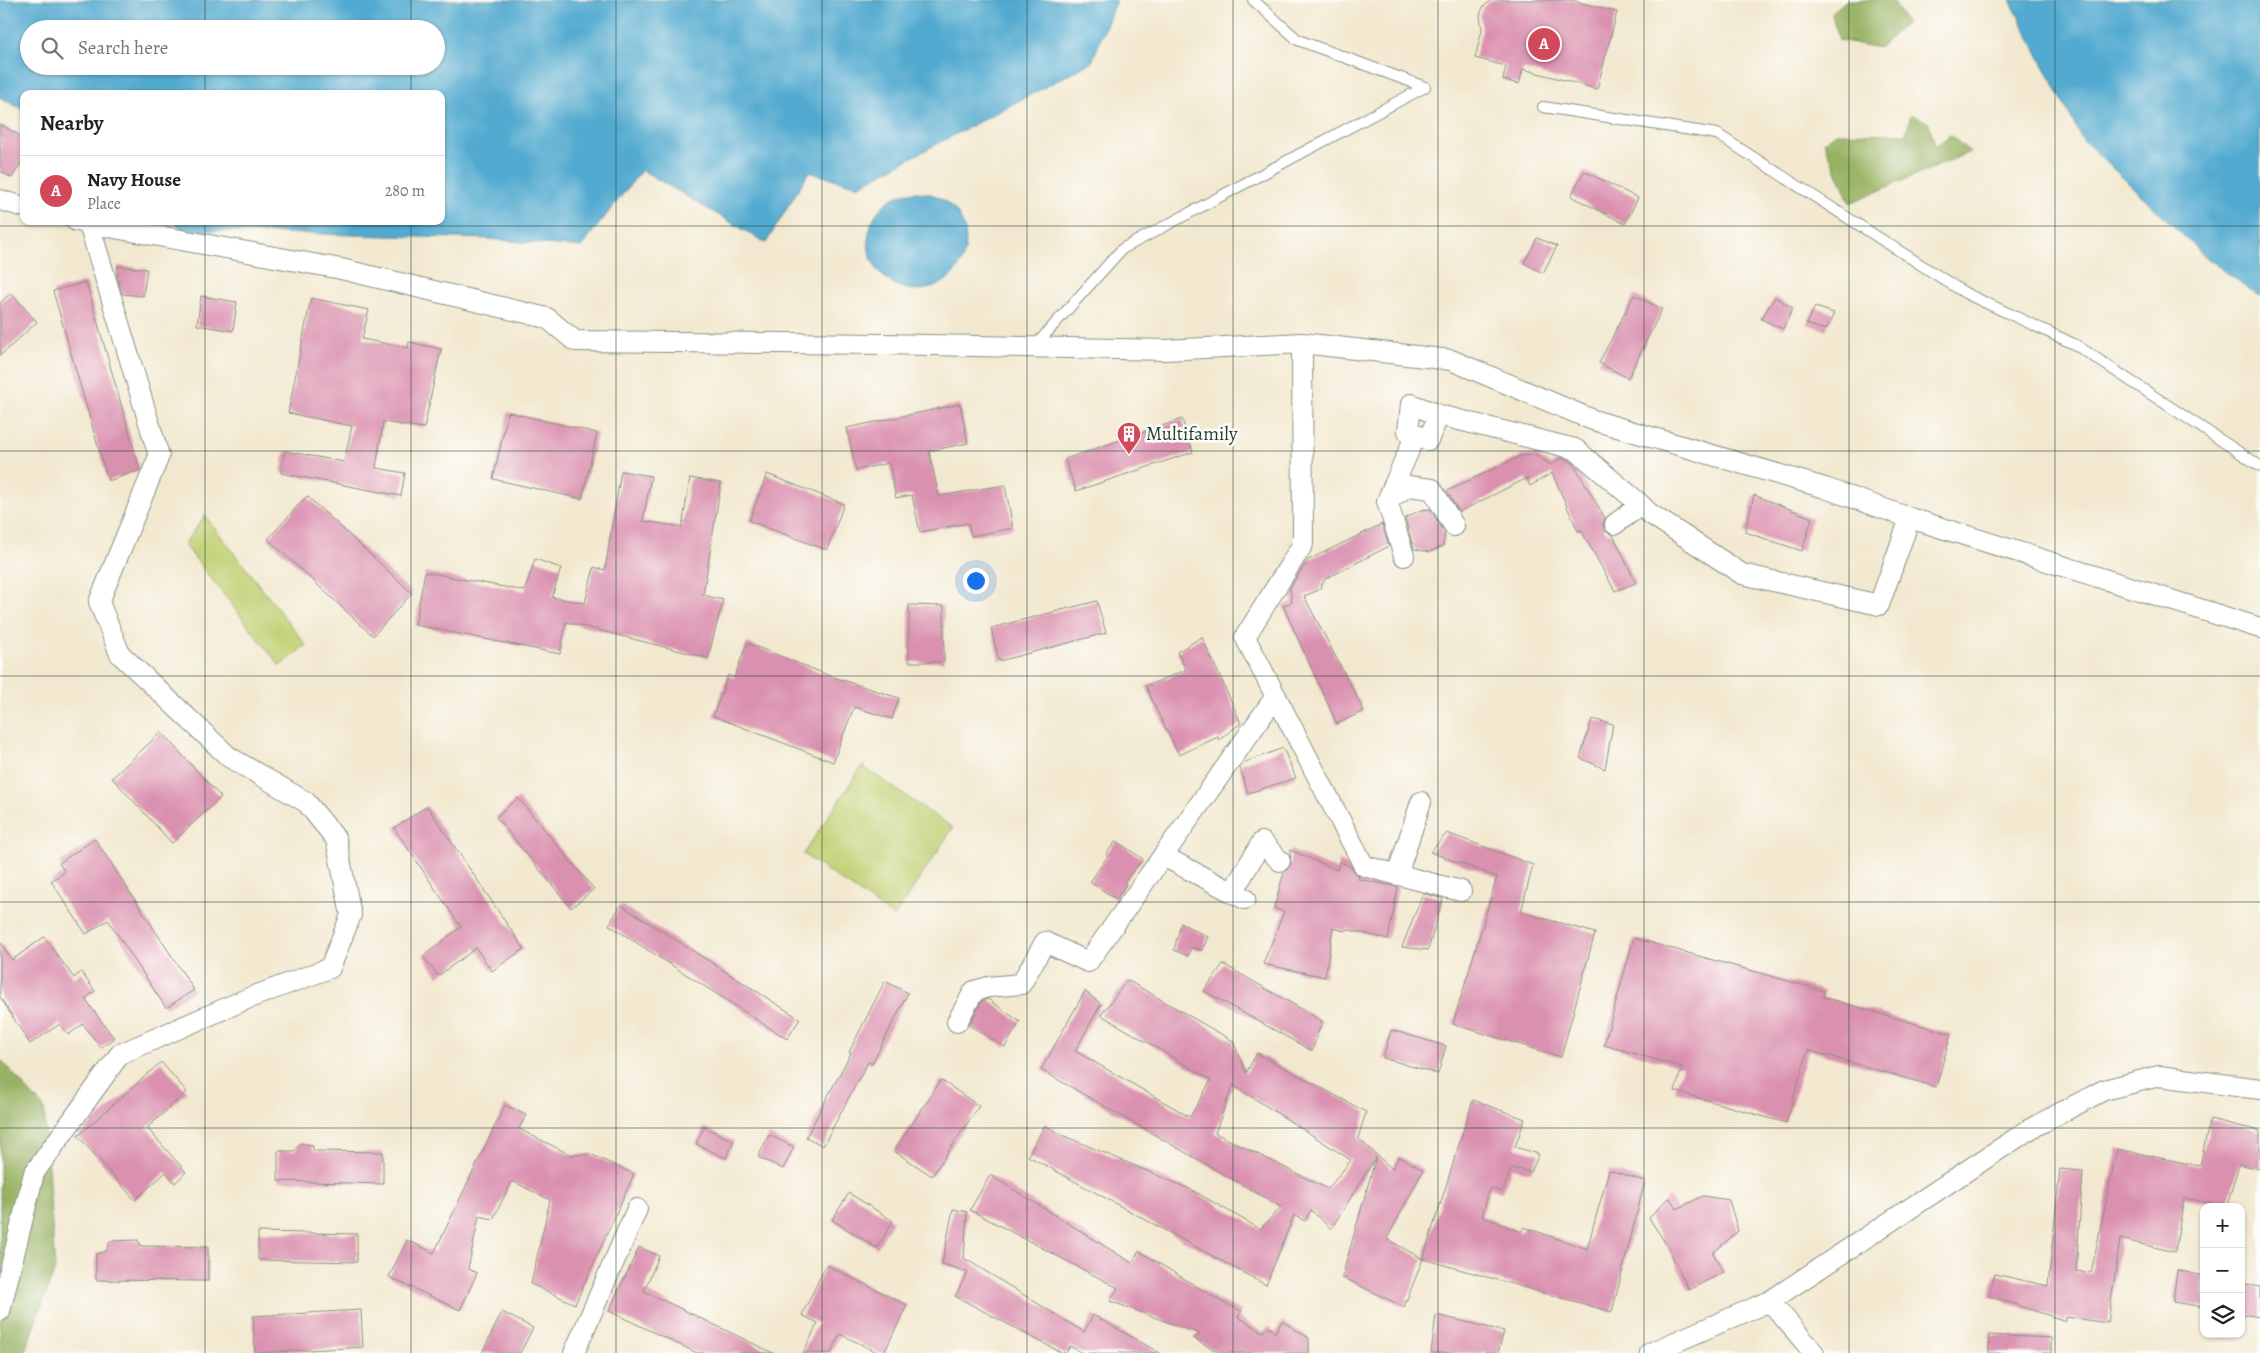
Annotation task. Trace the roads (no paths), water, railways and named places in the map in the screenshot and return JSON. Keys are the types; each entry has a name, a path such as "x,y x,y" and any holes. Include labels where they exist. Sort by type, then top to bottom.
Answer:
{"street":[{"path":"0,200 20,206"},
{"path":"0,1311 34,1173 120,1054 248,998 330,968 351,915 336,839 306,802 229,757 120,654 99,602 159,456 84,225"},
{"path":"100,225 342,269 547,318 575,341 1165,350 1302,343 1452,360 1593,420 1825,488 1910,518 2260,628"},
{"path":"1302,343 1303,544 1245,637 1364,866 1461,891"},
{"path":"1439,415 1428,440 1408,431 1412,404 1439,415 1575,449 1641,504 1649,514 1742,574 1879,606 1910,518"},
{"path":"1404,556 1387,501 1416,434"},
{"path":"1387,501 1408,486 1432,489 1454,526"},
{"path":"1615,524 1641,504"},
{"path":"957,1022 974,991 988,987 1021,984 1046,942 1088,962 1276,696"},
{"path":"1397,874 1421,802"},
{"path":"1163,856 1238,896 1262,842 1280,861"},
{"path":"1650,1353 1770,1301 2030,1129 2104,1090 2159,1076 2260,1089"},
{"path":"574,1353 637,1209"},
{"path":"1770,1301 1814,1353"}],"lane":[{"path":"1034,347 1122,249 1425,87 1298,40 1253,0"},
{"path":"1543,107 1717,134 1965,293 2076,344 2260,466"}],"water":[{"path":"0,0 1116,0 1092,62 858,186 809,172 766,243 642,170 581,247 488,239 182,230 177,225 445,225 445,90 20,90 20,108 0,98"},
{"path":"2010,0 2260,0 2260,297 2207,258 2082,139"},
{"path":"917,192 936,196 952,206 962,222 966,241 962,260 952,276 936,286 917,290 898,286 882,276 872,260 868,241 872,222 882,206 898,196"}],"place":[{"name":"Navy House","path":"1544,44"},
{"name":"Multifamily","path":"1129,455"}]}
